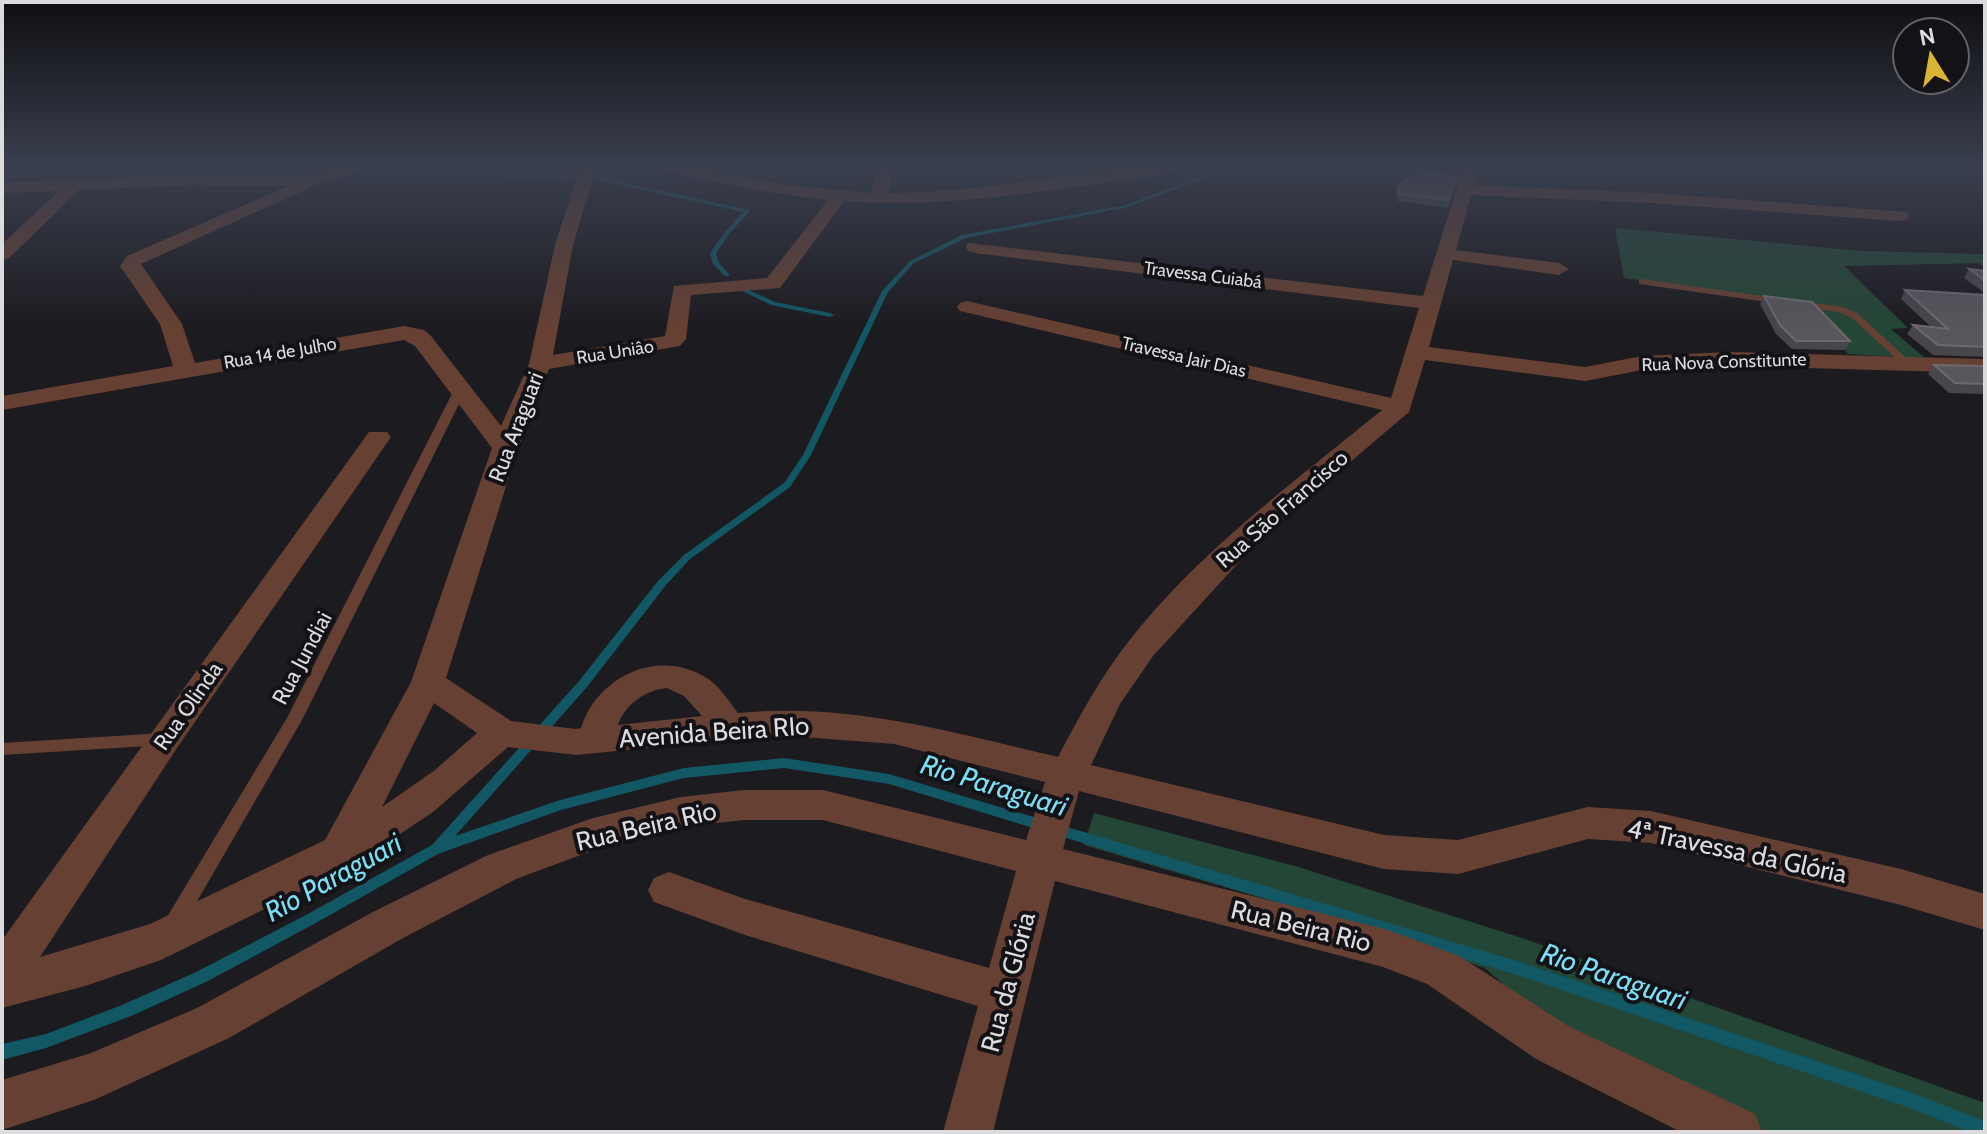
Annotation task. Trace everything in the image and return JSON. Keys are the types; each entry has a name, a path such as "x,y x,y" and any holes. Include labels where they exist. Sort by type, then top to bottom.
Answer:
{"street":[{"path":"2,254 36,221"},
{"path":"186,370 171,324 130,266 134,260 157,248 220,221"},
{"name":"Rua Araguari","path":"338,854 428,682 505,448 540,364 572,221"},
{"name":"Rua Uniâo","path":"540,364 672,341 675,339 681,290 773,284 820,221"},
{"path":"1400,407 1456,221"},
{"name":"Travessa Cuiabá","path":"975,247 1432,303"},
{"path":"1447,254 1559,269"},
{"name":"Travessa Jair Dias","path":"967,307 1400,407"},
{"name":"Rua 14 de Julho","path":"2,403 404,333 416,335 423,341 505,448"},
{"name":"Rua Nova Constitunte","path":"1417,352 1585,374 1677,360 1985,366"},
{"name":"Rua São Francisco","path":"1044,845 1065,779 1105,700 1141,648 1252,531 1400,407"},
{"name":"Rua Olinda","path":"2,977 164,739 378,437"},
{"path":"585,742 628,687 653,676 675,677 694,685 729,726"},
{"path":"2,987 118,956 165,938 338,854 410,809 510,734 428,682"},
{"name":"Avenida Beira RIo","path":"510,734 585,742 777,722 894,731 1065,779"},
{"name":"4ª Travessa da Glória","path":"1065,779 1384,852 1418,856 1458,857 1485,852 1588,823 1651,827 1901,887 1985,912"},
{"name":"Rua Beira Rio","path":"2,1105 94,1076 213,1023 388,925 502,867 593,834 681,812 744,805 823,805 1044,845 1385,948 1443,970 1553,1043 1737,1132"},
{"name":"Rua da Glória","path":"968,1132 1044,845"},
{"path":"669,890 745,917 1006,994"}],"lane":[{"path":"1642,282 1840,309 1854,315 1907,363"},
{"name":"Rua Jundiai","path":"165,938 294,720 460,390"},
{"path":"2,749 164,739"}],"green space":[{"path":"1615,228 1862,251 1985,254 1985,263 1844,266 1908,328 1891,329 1925,358 1848,354 1808,304 1624,278"},
{"path":"1094,813 1295,866 1525,939 1985,1103 1985,1132 1754,1132 1558,1032 1485,968 1084,845"}],"building":[{"path":"1969,269 1985,271 1985,281"},
{"path":"1905,290 1985,295 1985,347 1938,345 1913,325 1948,329"},
{"path":"1764,296 1812,302 1850,341 1796,341 1780,325"},
{"path":"1934,365 1985,366 1985,384 1955,383"}],"waterway":[{"path":"727,275 716,264 713,253 738,221"},
{"path":"436,848 583,684 662,583 687,557 787,485 807,455 885,291 912,262 964,236 1045,221"},
{"path":"740,288 773,304 830,315"},
{"name":"Rio Paraguari","path":"436,848 560,805 684,773 784,763 889,779 1517,968 1907,1099 1985,1129"},
{"name":"Rio Paraguari","path":"2,1052 46,1041 126,1011 201,977 436,848"}]}
